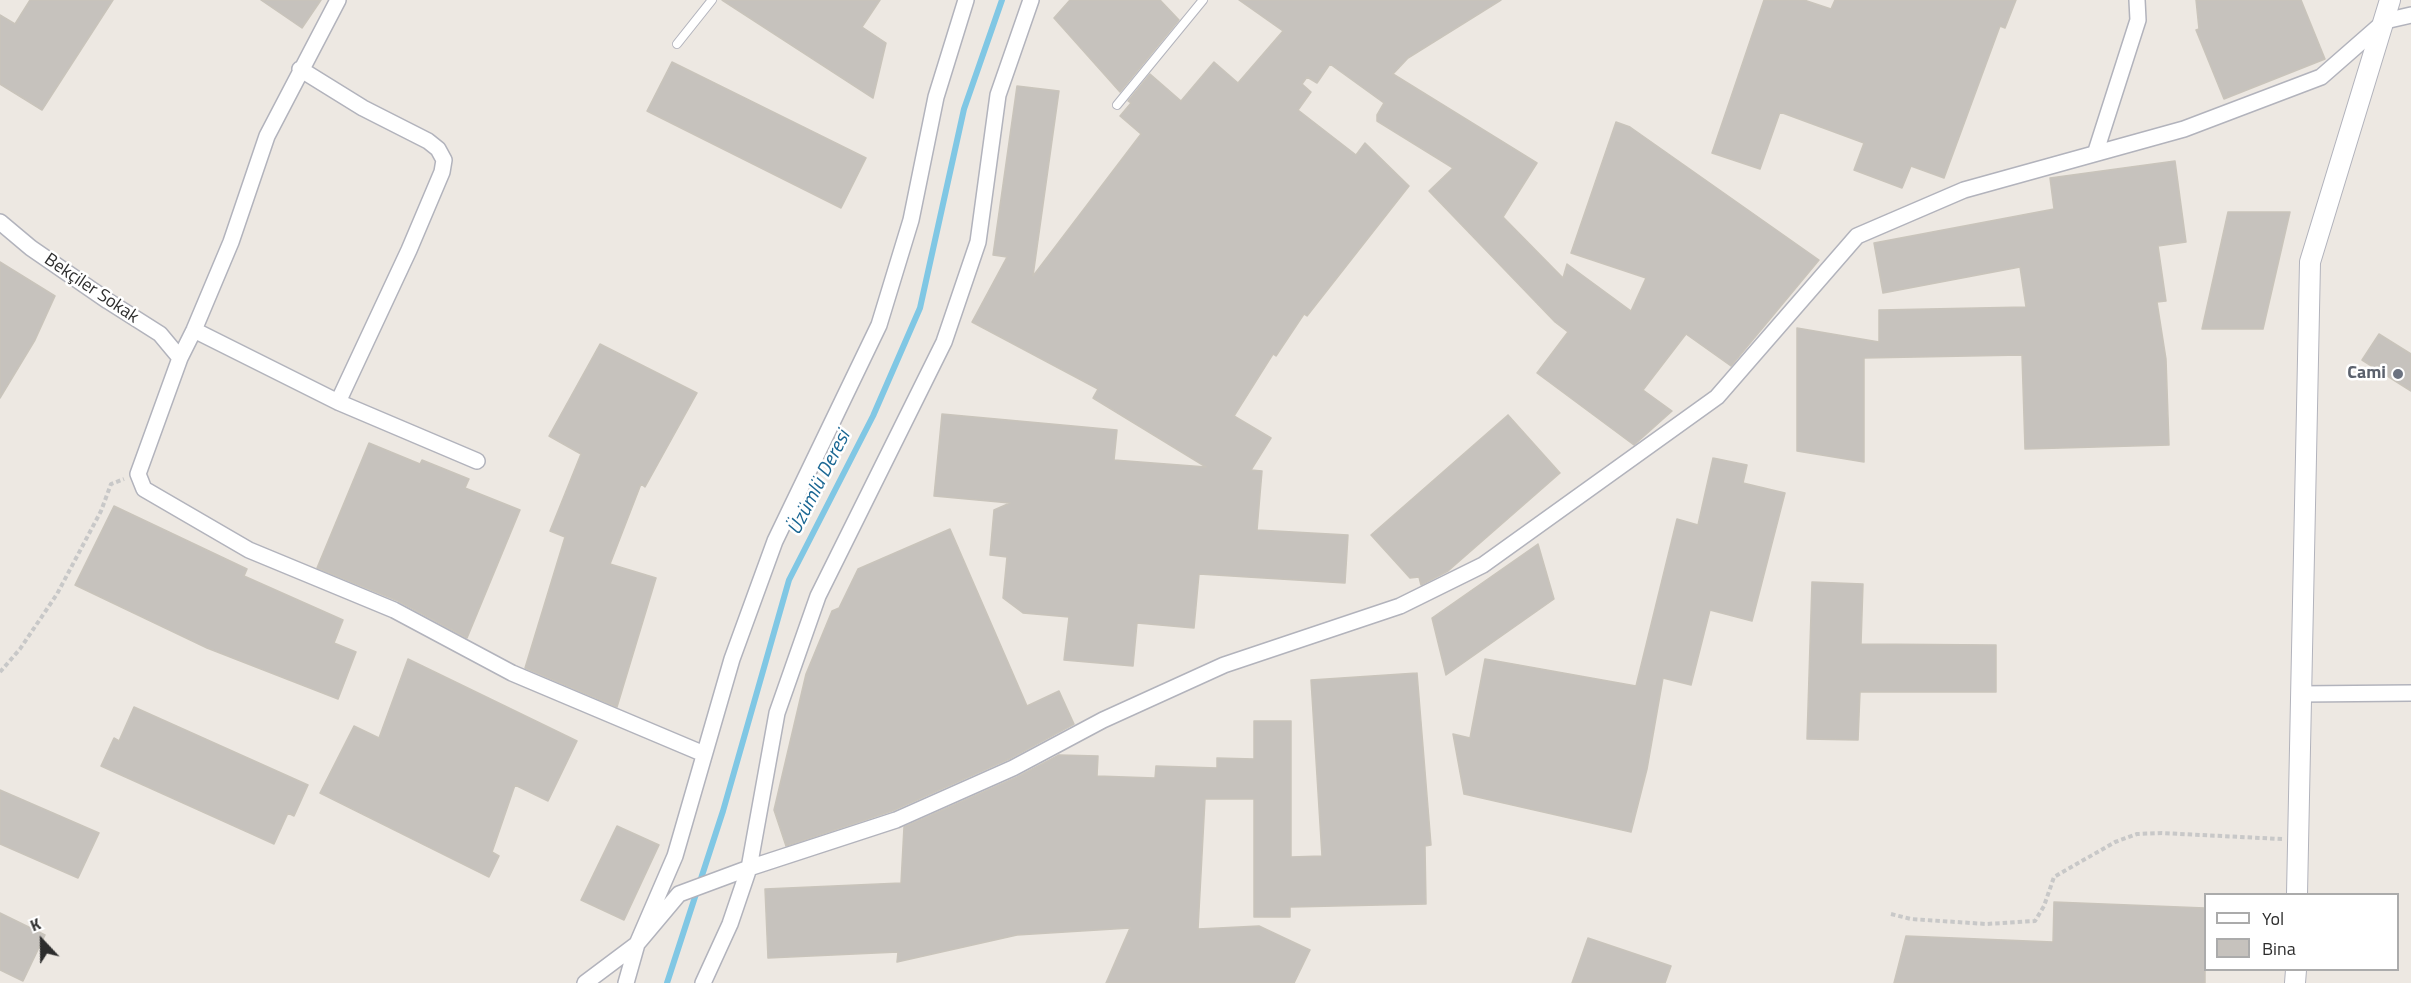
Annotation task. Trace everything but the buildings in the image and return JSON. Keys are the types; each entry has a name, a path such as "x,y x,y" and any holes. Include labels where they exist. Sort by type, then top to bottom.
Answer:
{"street":[{"path":"338,0 267,136 231,242 180,358 138,474 144,489 249,550 394,610 512,674 704,754"},
{"path":"626,983 637,944 675,856 732,659 775,541 879,325 911,220 936,97 966,0"},
{"path":"704,983 730,924 749,868 777,713 818,596 897,432 944,342 978,242 998,95 1031,0"},
{"path":"2096,152 2138,20 2136,0"},
{"path":"2297,893 2310,262 2390,0"},
{"path":"585,983 637,944 679,894 749,868 896,820 1013,768 1103,720 1224,665 1400,606 1483,565 1717,397 1857,236 1964,189 2184,129 2321,76 2385,21 2411,15"},
{"path":"300,69 363,108 428,141 438,149 444,160 442,172 409,250 338,402"},
{"name":"Bekçiler Sokak","path":"0,222 50,261 160,334 180,358"},
{"path":"194,330 338,402 477,460"},
{"path":"2300,694 2411,693"}],"lane":[{"path":"677,44 712,0"},
{"path":"1118,105 1203,0"}],"path":[{"path":"0,672 21,650 57,594 101,511 111,484 138,474"},
{"path":"1891,914 1911,919 1986,924 2035,921 2044,906 2054,877 2115,842 2137,834 2162,833 2298,840"}],"waterway":[{"name":"Üzümlü Deresi","path":"667,983 723,811 789,580 873,416 920,308 964,109 1002,0"}],"place":[{"name":"Cami","path":"2398,374"}]}
